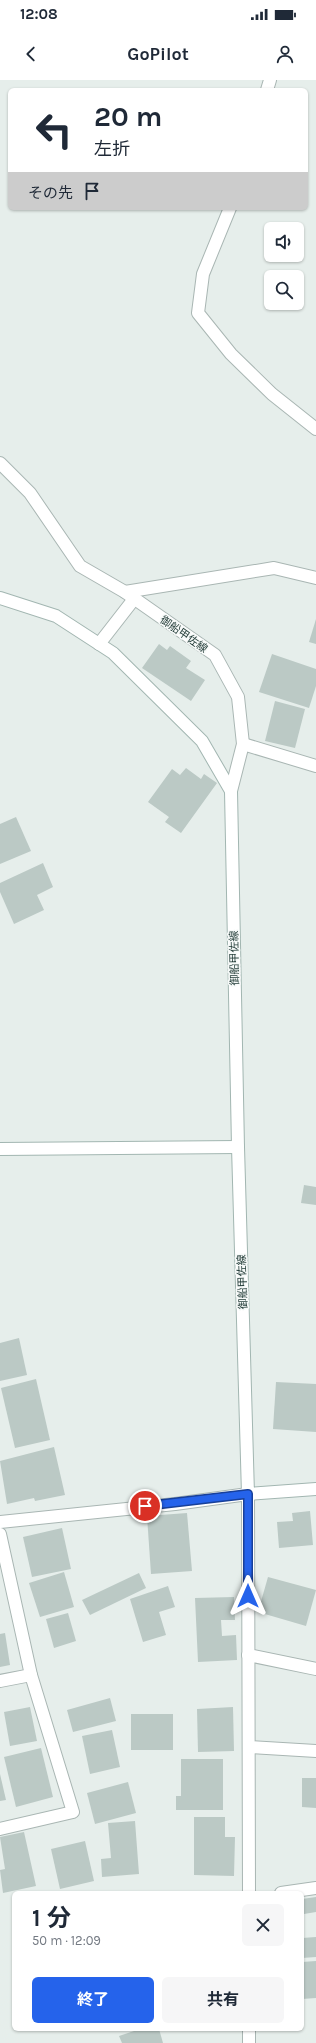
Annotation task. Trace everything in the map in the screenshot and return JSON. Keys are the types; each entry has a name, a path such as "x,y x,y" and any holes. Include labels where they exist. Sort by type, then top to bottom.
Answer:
{"street":[{"path":"229,210 203,274 198,313 231,354 272,394 316,429"},
{"name":"御船甲佐線","path":"0,463 30,493 80,566 129,595 215,655 238,697 243,744 231,791 238,1147 248,1494 249,1891"},
{"path":"99,644 129,595 274,568 316,578"},
{"path":"0,598 56,616 114,653 202,741 231,791"},
{"path":"243,744 316,766"},
{"path":"0,1149 238,1147"},
{"path":"0,1522 174,1504 248,1494 316,1489"},
{"path":"0,1534 31,1675 72,1812 0,1829"},
{"path":"248,1655 316,1669"},
{"path":"0,1681 31,1675"},
{"path":"249,1747 316,1751"},
{"path":"295,1891 316,1888"},
{"path":"249,2031 249,2043"}],"building":[{"path":"316,619 316,644 309,642"},
{"path":"159,644 167,650 170,646 191,661 186,668 205,680 191,701 142,668"},
{"path":"272,654 316,669 316,686 309,708 259,692"},
{"path":"275,701 305,709 295,748 265,741"},
{"path":"186,768 201,779 204,774 217,783 181,833 165,822 169,817 148,802 172,769 180,775"},
{"path":"16,817 31,851 0,864 0,824"},
{"path":"43,863 53,887 37,895 44,910 14,924 0,892 0,883"},
{"path":"304,1185 316,1187 316,1205 301,1203"},
{"path":"19,1338 27,1375 0,1381 0,1343"},
{"path":"36,1379 50,1440 15,1448 1,1388"},
{"path":"276,1382 316,1384 316,1432 273,1429"},
{"path":"54,1447 65,1495 35,1501 34,1498 7,1504 0,1461"},
{"path":"310,1511 313,1545 279,1548 277,1522 293,1521 292,1513"},
{"path":"187,1513 192,1571 151,1574 147,1516"},
{"path":"62,1528 71,1569 32,1577 23,1537"},
{"path":"64,1572 74,1607 40,1617 29,1583"},
{"path":"139,1573 146,1588 90,1615 82,1600"},
{"path":"268,1577 316,1590 306,1626 258,1612"},
{"path":"168,1586 175,1607 159,1612 166,1635 143,1642 130,1599"},
{"path":"234,1597 235,1620 221,1620 222,1636 236,1635 237,1660 198,1662 195,1598"},
{"path":"68,1613 76,1641 54,1648 46,1619"},
{"path":"5,1633 10,1665 0,1667 0,1634"},
{"path":"110,1698 116,1721 73,1732 67,1710"},
{"path":"30,1707 37,1741 10,1746 4,1712"},
{"path":"233,1707 234,1751 198,1752 197,1709"},
{"path":"131,1714 173,1714 173,1750 131,1750"},
{"path":"112,1730 120,1767 90,1774 82,1736"},
{"path":"41,1748 53,1797 16,1807 4,1757"},
{"path":"181,1759 223,1759 223,1810 176,1810 176,1796 181,1796"},
{"path":"0,1774 6,1800 0,1801"},
{"path":"302,1778 316,1778 316,1808 302,1807"},
{"path":"128,1782 136,1813 95,1824 87,1793"},
{"path":"194,1817 225,1817 225,1837 235,1837 234,1876 194,1875"},
{"path":"135,1821 139,1874 102,1877 101,1859 111,1858 108,1823"},
{"path":"24,1832 36,1886 3,1893 0,1870 5,1869 0,1837"},
{"path":"85,1841 94,1881 60,1889 51,1849"},
{"path":"316,1897 316,1912 304,1914 304,1899"},
{"path":"316,1937 316,1957 304,1958 304,1938"},
{"path":"316,1961 316,1998 304,1999 304,1962"},
{"path":"134,2031 160,2031 163,2043 122,2043 119,2036"}],"route":[{"path":"145,1506 174,1504 248,1494 248,1596"}]}
